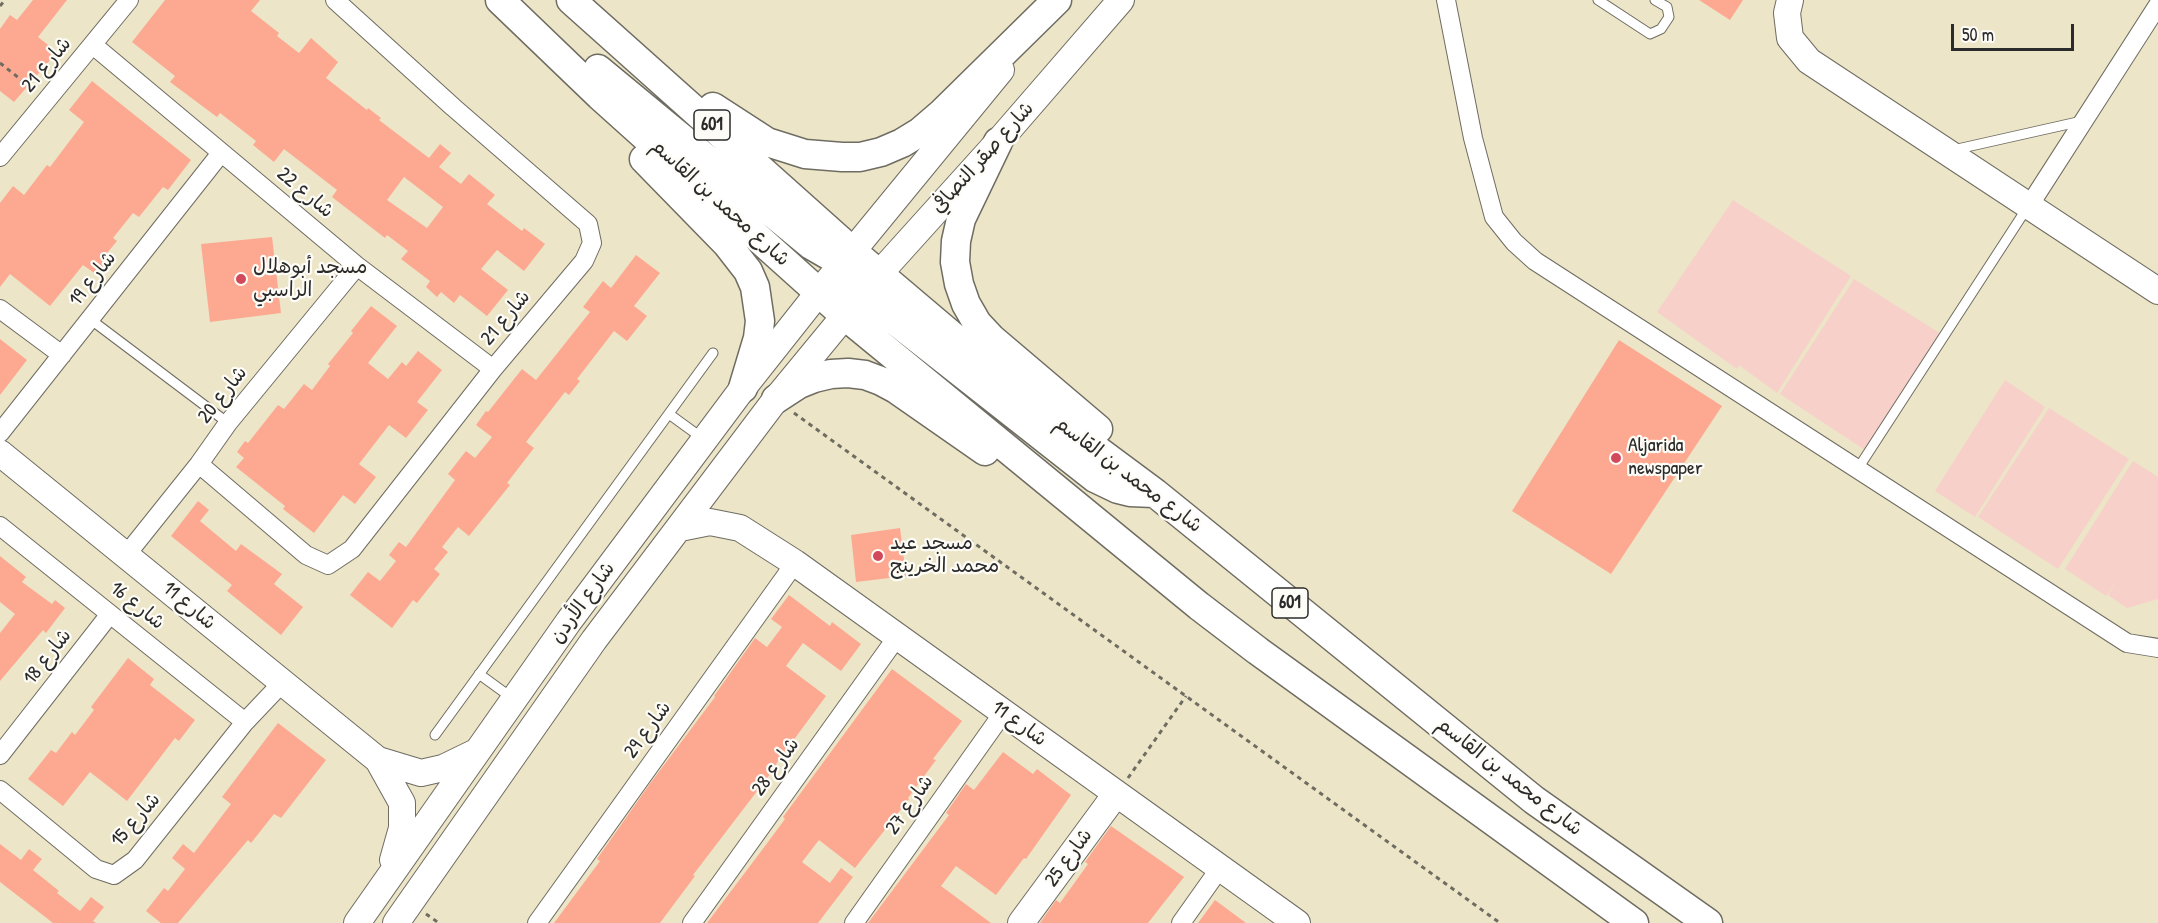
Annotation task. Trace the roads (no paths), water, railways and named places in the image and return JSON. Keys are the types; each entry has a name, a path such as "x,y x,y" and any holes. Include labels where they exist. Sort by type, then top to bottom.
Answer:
{"main road":[{"name":"شارع محمد بن القاسم","path":"500,0 537,33 600,96 819,292"},
{"path":"571,0 622,34 706,102 767,142 805,154 860,157 902,143 920,132 1058,0"},
{"name":"601","path":"571,0 847,257"},
{"name":"شارع صقر النصافي","path":"819,292 1058,0"},
{"name":"شارع صقر النصافي","path":"853,305 1121,0"},
{"path":"1790,0 1787,13 1790,38 1809,61 2158,291"},
{"path":"537,33 577,52 821,252 847,257 879,274"},
{"path":"600,96 613,121 630,144 727,244 748,271 755,287 760,321 758,338 743,388"},
{"path":"998,142 961,219 956,240 955,262 958,284 966,304 977,323 992,339 1133,460 1155,493"},
{"name":"شارع محمد بن القاسم","path":"879,274 1015,389 1155,493 1534,800 1708,923"},
{"path":"819,292 833,289 848,290 853,305 1098,523 1258,651 1634,923"},
{"name":"شارع الأردن","path":"357,923 604,573 743,388 819,292"},
{"path":"853,305 1095,478 1130,492 1155,493"},
{"name":"شارع الأردن","path":"396,923 629,591 680,528 776,399 853,305"},
{"path":"776,399 799,384 831,374 848,373 881,381 1055,499 1098,523"},
{"name":"شارع 11","path":"0,453 378,760 421,773 443,768 478,751"},
{"name":"شارع 11","path":"719,475 725,503 740,528"},
{"name":"شارع 11","path":"680,528 710,522 740,528 795,563 1297,923"},
{"path":"604,573 607,588 614,593 621,594 629,591"},
{"path":"569,621 575,620 587,624 591,628 594,640"},
{"path":"1258,651 1290,661 1320,678 1517,829 1530,828 1534,824 1536,818 1534,800"},
{"name":"شارع 11","path":"378,760 402,803 402,828 386,882"},
{"name":"شارع 25","path":"1021,923 1116,794"}],"street":[{"name":"شارع 21","path":"0,157 129,0"},
{"name":"شارع 21","path":"199,464 306,555 328,565 352,549 493,369 584,261 592,243 588,224 453,107 335,0"},
{"path":"1446,0 1473,138 1494,217 1514,242 1535,261 2127,643 2158,648"},
{"path":"2029,206 2158,5"},
{"name":"شارع 22","path":"93,45 357,266 493,369"},
{"name":"شارع 19","path":"0,433 221,153"},
{"name":"شارع 20","path":"127,554 199,464 228,423 357,266"},
{"path":"0,309 62,355"},
{"name":"شارع 16","path":"0,526 245,722"},
{"name":"شارع 29","path":"537,923 795,563"},
{"name":"شارع 18","path":"0,755 110,614"},
{"name":"شارع 28","path":"692,923 897,637"},
{"name":"شارع 15","path":"0,790 96,869 114,874 135,860 245,722 282,683"},
{"name":"شارع 27","path":"854,923 1003,713"},
{"path":"1181,923 1220,868"}],"lane":[{"path":"1598,0 1650,34 1661,29 1669,17 1667,7 1655,0"},
{"path":"1947,152 2082,121"},
{"path":"1857,470 2029,206"},
{"path":"90,319 228,423"},
{"path":"435,735 713,353"},
{"path":"669,414 704,439"},
{"path":"480,674 514,699"}],"place":[{"name":"مسجد أبوهلال الراسبي","path":"241,279"},
{"name":"Aljarida newspaper","path":"1616,458"},
{"name":"مسجد عيد محمد الخرينج","path":"878,556"}]}
